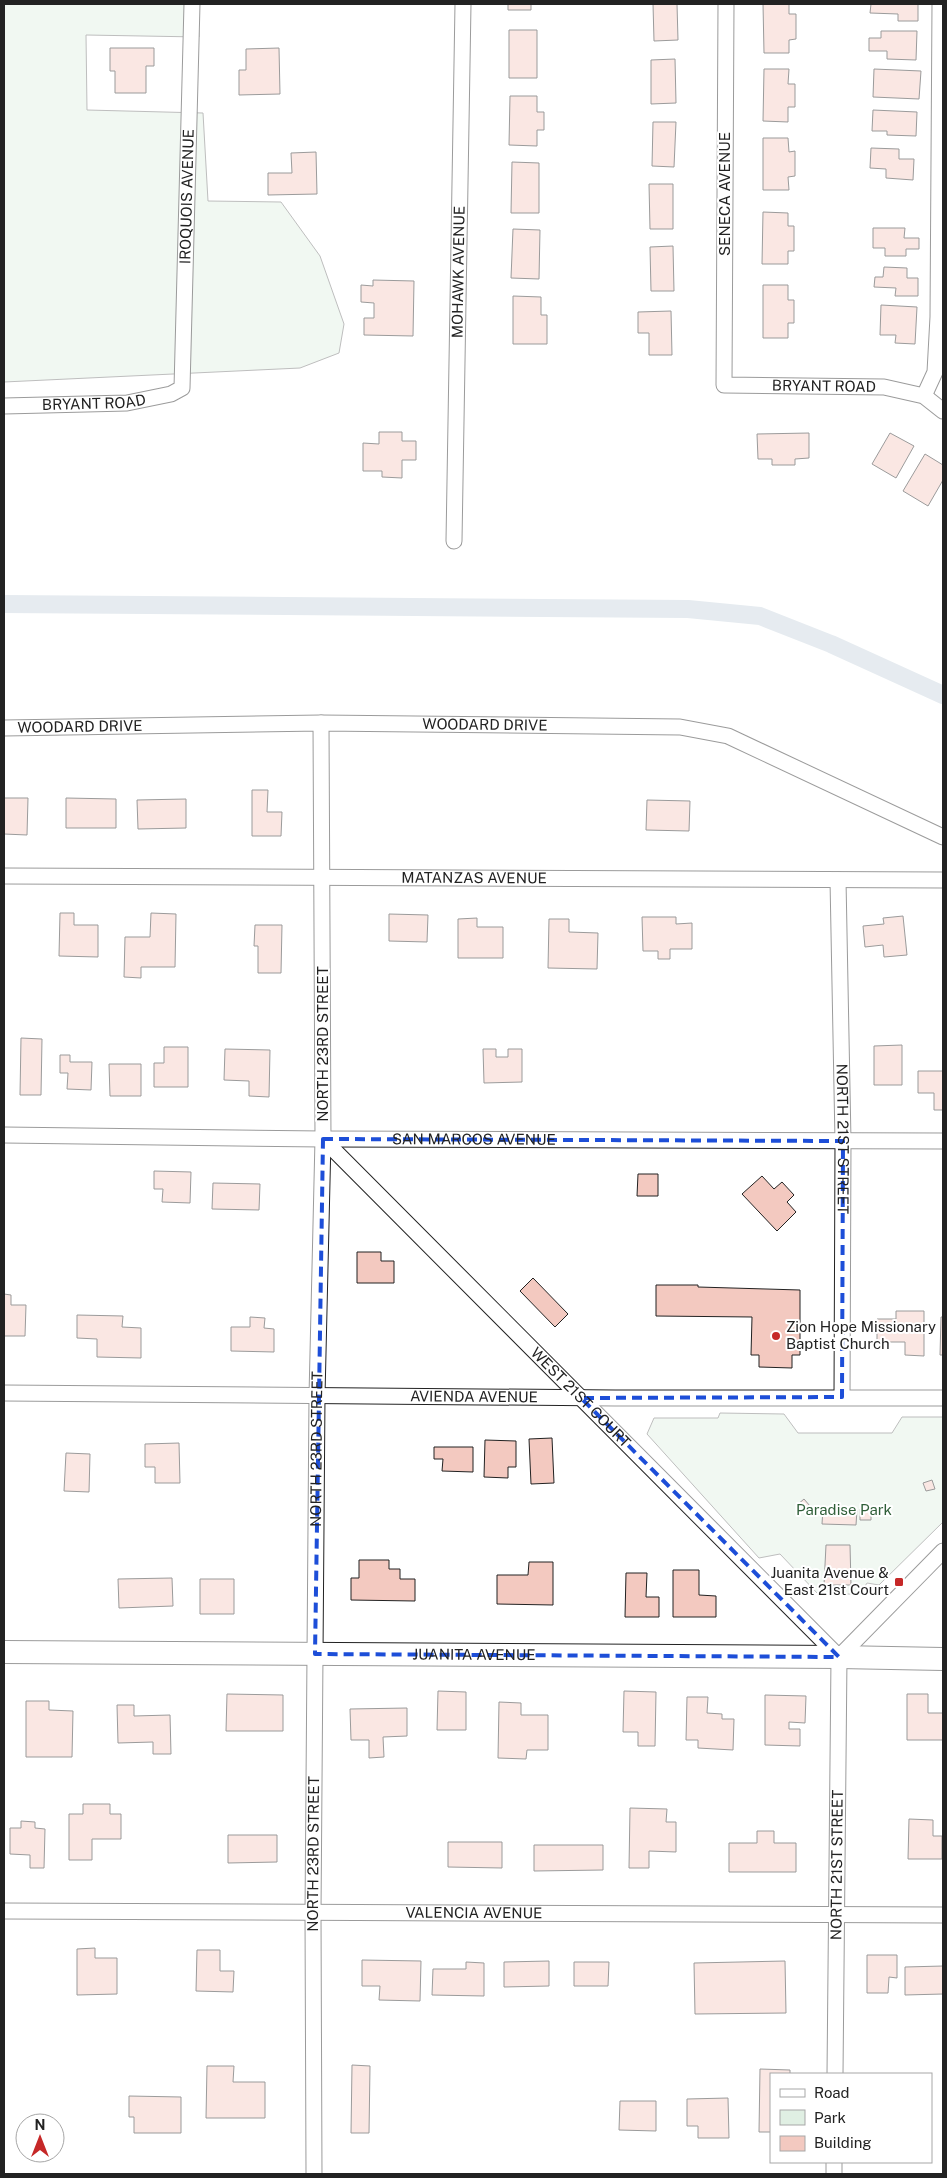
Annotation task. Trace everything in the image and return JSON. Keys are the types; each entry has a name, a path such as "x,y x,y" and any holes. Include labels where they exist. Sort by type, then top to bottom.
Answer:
{"street":[{"name":"IROQUOIS AVENUE","path":"182,388 192,4"},
{"name":"MOHAWK AVENUE","path":"454,541 463,4"},
{"name":"SENECA AVENUE","path":"724,385 726,4"},
{"path":"940,4 941,318 935,372 924,396 943,411"},
{"name":"BRYANT ROAD","path":"724,385 884,387 924,396"},
{"name":"BRYANT ROAD","path":"4,406 127,403 162,397 182,388"},
{"name":"WOODARD DRIVE","path":"4,728 321,723 680,727 728,736 943,837"},
{"name":"NORTH 23RD STREET","path":"314,2174 313,1912 317,1396 323,1138 321,723"},
{"name":"MATANZAS AVENUE","path":"4,876 943,880"},
{"name":"NORTH 21ST STREET","path":"838,880 843,1141 842,1397"},
{"name":"SAN MARCOS AVENUE","path":"4,1135 943,1141"},
{"name":"WEST 21ST COURT","path":"323,1138 839,1657"},
{"name":"AVIENDA AVENUE","path":"4,1393 581,1398 943,1398"},
{"path":"839,1657 943,1551"},
{"name":"JUANITA AVENUE","path":"4,1652 839,1657 943,1660"},
{"name":"NORTH 21ST STREET","path":"835,2073 839,1657"},
{"name":"VALENCIA AVENUE","path":"4,1911 943,1915"}],"highlighted area":[{"path":"323,1139 843,1141 842,1397 581,1398 839,1657 315,1654"}],"green space":[{"path":"4,4 197,4 199,37 86,35 87,110 203,113 208,201 281,202 320,256 344,324 339,353 300,368 4,382"},
{"name":"Paradise Park","path":"720,1413 784,1414 798,1433 892,1433 902,1417 943,1417 943,1522 879,1585 867,1583 860,1594 818,1594 780,1554 759,1558 647,1434 654,1418 718,1418"}],"building":[{"path":"508,4 531,4 531,10 508,10"},
{"path":"653,4 677,4 678,40 654,41"},
{"path":"763,4 789,4 789,14 796,14 796,39 789,40 789,53 764,53"},
{"path":"871,4 918,4 918,21 898,21 898,14 870,13"},
{"path":"509,30 537,30 537,78 509,78"},
{"path":"881,31 917,31 916,60 887,59 887,51 869,51 869,38 881,38"},
{"path":"110,48 154,48 154,66 146,66 146,93 115,93 115,71 110,71"},
{"path":"279,48 280,94 239,95 239,70 246,70 246,49"},
{"path":"675,59 676,103 651,104 651,60"},
{"path":"764,69 789,69 788,84 795,84 795,107 788,107 788,122 763,121"},
{"path":"874,69 921,71 919,99 873,97"},
{"path":"510,96 537,96 537,112 544,112 544,130 537,130 537,146 509,145"},
{"path":"873,110 917,112 916,136 887,135 887,131 872,131"},
{"path":"653,122 676,122 674,167 652,166"},
{"path":"763,138 788,138 789,152 795,151 795,176 788,177 789,190 763,190"},
{"path":"871,148 899,149 899,159 914,159 913,180 886,178 886,169 870,168"},
{"path":"316,152 317,194 268,195 268,173 292,173 291,153"},
{"path":"512,162 539,163 539,213 511,213"},
{"path":"649,184 673,184 673,229 650,229"},
{"path":"763,212 788,213 788,226 794,226 794,251 788,251 788,264 762,264"},
{"path":"873,228 905,228 904,238 919,238 919,249 906,249 906,256 885,256 885,248 873,248"},
{"path":"513,229 540,230 539,279 511,278"},
{"path":"673,246 674,291 651,291 650,247"},
{"path":"884,267 907,268 907,278 918,278 918,296 895,296 896,288 874,287 875,277 883,277"},
{"path":"373,280 414,281 413,336 364,335 364,318 374,318 374,303 361,302 361,285 373,286"},
{"path":"763,285 788,285 788,300 794,300 794,323 788,323 788,338 763,338"},
{"path":"513,296 541,297 541,315 547,315 547,344 513,344"},
{"path":"881,305 917,307 915,344 895,343 896,335 880,335"},
{"path":"671,311 672,355 649,355 649,333 638,333 638,312"},
{"path":"379,432 402,432 402,441 416,441 416,460 402,460 402,478 382,477 382,471 363,471 363,443 379,444"},
{"path":"809,433 809,458 795,459 795,465 772,465 772,459 758,459 757,434"},
{"path":"890,433 914,446 896,478 872,464"},
{"path":"925,454 943,465 943,480 928,506 903,491"},
{"path":"252,790 268,790 267,812 282,812 281,836 252,836"},
{"path":"4,798 28,798 27,835 4,834"},
{"path":"66,798 116,799 116,828 66,828"},
{"path":"186,799 186,828 138,829 137,800"},
{"path":"647,800 690,801 689,831 646,830"},
{"path":"60,913 74,913 74,925 98,925 98,957 59,956"},
{"path":"151,913 176,914 175,967 141,967 141,978 124,977 125,937 150,937"},
{"path":"389,914 428,915 427,942 389,941"},
{"path":"903,916 907,955 884,957 883,945 865,947 863,926 884,924 883,918"},
{"path":"642,917 676,917 676,924 692,923 692,949 670,949 670,959 658,959 658,951 643,951"},
{"path":"477,918 477,927 503,927 503,958 458,958 458,919"},
{"path":"549,919 569,919 569,932 598,933 597,969 548,968"},
{"path":"255,925 282,925 281,973 258,973 258,946 254,946"},
{"path":"21,1038 42,1039 41,1095 20,1095"},
{"path":"902,1045 902,1085 874,1085 874,1046"},
{"path":"164,1047 188,1047 188,1087 154,1087 154,1063 164,1063"},
{"path":"225,1049 270,1050 269,1097 249,1096 249,1081 224,1080"},
{"path":"483,1049 496,1049 496,1057 508,1057 508,1049 522,1049 522,1082 484,1083"},
{"path":"60,1055 70,1055 70,1062 92,1062 91,1090 67,1089 68,1073 60,1073"},
{"path":"109,1064 141,1064 141,1096 110,1096"},
{"path":"918,1071 943,1071 943,1110 934,1110 934,1093 918,1093"},
{"path":"154,1171 191,1172 190,1203 162,1202 163,1189 154,1189"},
{"path":"638,1174 658,1174 658,1196 637,1196"},
{"path":"762,1176 774,1189 782,1182 794,1195 787,1202 796,1212 777,1231 742,1194"},
{"path":"213,1183 260,1184 259,1210 212,1209"},
{"path":"357,1252 381,1252 381,1261 394,1261 394,1283 357,1283"},
{"path":"533,1278 568,1314 555,1327 520,1291"},
{"name":"Zion Hope Missionary Baptist Church","path":"656,1285 800,1290 800,1355 792,1355 792,1368 759,1367 759,1355 751,1355 752,1317 656,1316"},
{"path":"4,1294 11,1295 11,1305 26,1305 25,1336 4,1336"},
{"path":"896,1311 924,1311 924,1356 905,1355 905,1342 877,1342 877,1319 896,1319"},
{"path":"77,1315 123,1316 122,1327 141,1328 141,1358 97,1357 97,1339 77,1338"},
{"path":"250,1317 265,1318 264,1328 274,1329 274,1352 231,1351 231,1327 250,1327"},
{"path":"941,1317 943,1317 943,1355 940,1355"},
{"path":"552,1438 554,1483 531,1484 529,1439"},
{"path":"485,1440 516,1441 516,1467 508,1467 508,1478 484,1477"},
{"path":"179,1443 180,1483 155,1483 155,1467 145,1467 145,1444"},
{"path":"434,1447 473,1447 473,1472 442,1471 443,1459 434,1459"},
{"path":"66,1453 90,1454 89,1492 64,1491"},
{"path":"932,1480 935,1489 926,1491 923,1483"},
{"path":"804,1499 810,1506 803,1512 797,1505"},
{"path":"823,1508 857,1510 856,1525 822,1524"},
{"path":"860,1509 871,1509 871,1520 860,1520"},
{"path":"826,1545 850,1545 851,1585 824,1585"},
{"path":"359,1560 389,1560 389,1569 400,1569 400,1579 415,1579 415,1601 351,1600 351,1578 359,1578"},
{"path":"529,1562 553,1562 553,1605 497,1604 497,1575 528,1575"},
{"path":"673,1570 699,1570 699,1595 716,1596 716,1617 673,1617"},
{"path":"626,1573 647,1573 646,1597 659,1597 659,1617 625,1617"},
{"path":"172,1578 173,1606 119,1608 118,1579"},
{"path":"200,1579 234,1579 234,1614 200,1614"},
{"path":"438,1691 466,1692 466,1730 437,1730"},
{"path":"624,1691 656,1692 655,1746 638,1746 638,1732 623,1732"},
{"path":"227,1694 283,1695 283,1731 226,1731"},
{"path":"907,1694 928,1694 928,1713 943,1713 943,1740 907,1740"},
{"path":"765,1695 806,1696 805,1723 789,1722 789,1729 800,1729 800,1746 765,1745"},
{"path":"687,1697 708,1697 707,1713 722,1714 722,1719 734,1719 733,1750 698,1748 698,1740 686,1740"},
{"path":"26,1701 49,1701 49,1710 73,1711 72,1757 26,1757"},
{"path":"499,1702 521,1703 521,1715 548,1715 548,1750 527,1750 526,1759 498,1758"},
{"path":"117,1705 134,1705 134,1716 170,1715 171,1754 153,1754 153,1742 118,1743"},
{"path":"407,1708 407,1736 383,1737 384,1757 369,1758 369,1740 351,1740 350,1709"},
{"path":"83,1804 110,1804 110,1814 121,1814 121,1839 92,1839 92,1860 69,1860 69,1814 83,1814"},
{"path":"630,1808 667,1809 666,1822 676,1822 676,1852 649,1851 649,1868 629,1868"},
{"path":"909,1819 933,1820 933,1836 942,1836 942,1859 908,1859"},
{"path":"21,1821 35,1822 35,1828 45,1829 44,1868 30,1868 30,1855 10,1854 10,1828 21,1828"},
{"path":"757,1831 774,1831 774,1843 796,1843 796,1872 729,1872 729,1843 757,1843"},
{"path":"228,1835 277,1835 277,1862 228,1863"},
{"path":"448,1842 502,1842 502,1868 448,1867"},
{"path":"534,1845 603,1845 603,1870 534,1871"},
{"path":"95,1948 95,1958 117,1958 117,1994 77,1995 77,1949"},
{"path":"197,1950 220,1950 220,1971 234,1971 233,1992 196,1991"},
{"path":"867,1955 897,1955 897,1978 889,1977 888,1993 867,1993"},
{"path":"362,1960 421,1961 420,2001 379,2000 380,1986 362,1986"},
{"path":"549,1961 549,1986 504,1987 504,1962"},
{"path":"785,1961 786,2013 695,2014 694,1963"},
{"path":"466,1962 484,1963 484,1996 432,1995 433,1969 466,1969"},
{"path":"574,1962 609,1962 608,1986 574,1986"},
{"path":"943,1966 943,1994 905,1995 905,1967"},
{"path":"352,2065 370,2066 369,2133 351,2133"},
{"path":"207,2066 234,2066 233,2082 265,2082 265,2118 206,2118"},
{"path":"760,2069 790,2070 790,2073 770,2073 770,2132 759,2132"},
{"path":"129,2096 181,2097 181,2133 134,2133 134,2117 129,2117"},
{"path":"728,2098 729,2138 698,2138 698,2126 687,2126 687,2099"},
{"path":"620,2101 656,2101 656,2131 619,2130"}],"waterway":[{"path":"4,604 688,609 760,616 831,644 943,695"}],"place":[{"name":"Zion Hope Missionary Baptist Church","path":"776,1336"},
{"name":"Juanita Avenue & East 21st Court","path":"899,1582"}]}
